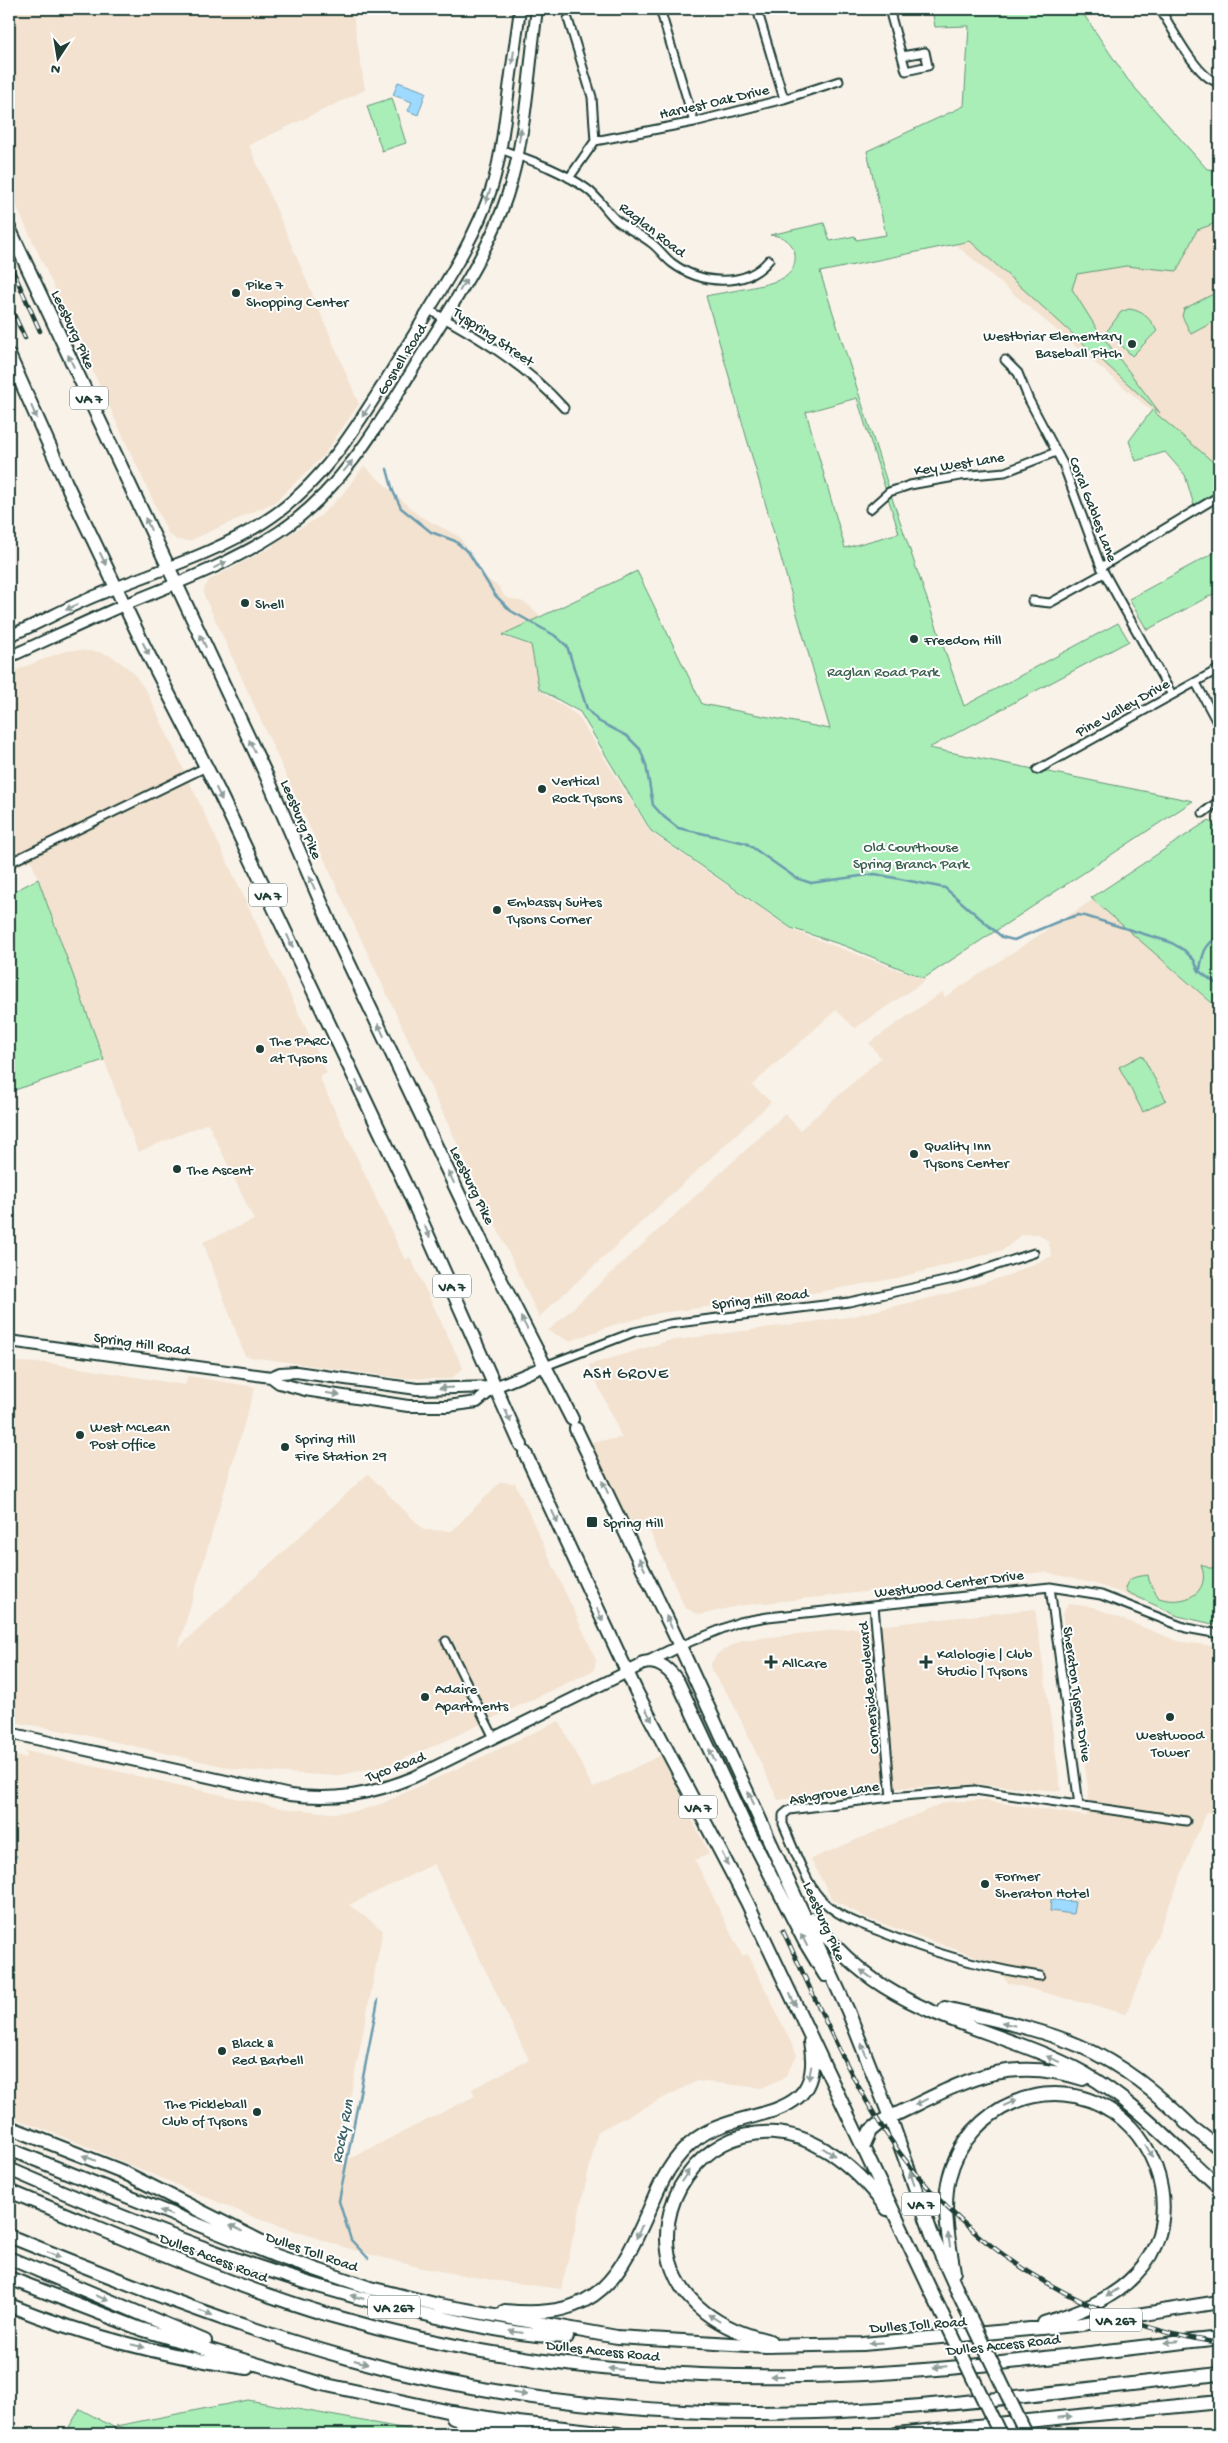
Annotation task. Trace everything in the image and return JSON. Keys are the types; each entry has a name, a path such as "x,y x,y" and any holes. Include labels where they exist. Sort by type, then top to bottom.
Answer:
{"highway":[{"name":"Leesburg Pike","path":"9,228 267,777 330,924 485,1249 574,1424 794,1890 848,2011 890,2117 932,2235 1026,2434"},
{"name":"VA 7","path":"9,355 11,369 116,588 206,767 420,1216 523,1449 627,1672 730,1869 1000,2434"},
{"path":"643,1663 658,1663 671,1673 678,1682 744,1823 805,1942 848,2011"},
{"path":"794,1890 816,1924 845,1957 884,1987 908,1999 1063,2063 1111,2091 1143,2117 1219,2187"},
{"path":"908,1999 1055,2037 1094,2053 1117,2067 1148,2097 1191,2126 1219,2148"},
{"path":"439,2305 523,2313 553,2311 583,2301 603,2288 625,2262 662,2180 684,2150 696,2139 712,2130 782,2108 801,2095 808,2084 812,2069 811,2046 806,2025"},
{"path":"863,2146 876,2125 890,2117 970,2079 1007,2070 1038,2070 1067,2075 1111,2091"},
{"path":"956,2288 947,2227 947,2192 956,2158 974,2130 1000,2108 1024,2098 1038,2095 1056,2094 1081,2097 1097,2103 1117,2115 1144,2142 1154,2160 1160,2182 1162,2218 1153,2250 1137,2274 1103,2299 1065,2316 1012,2332"},
{"path":"9,2127 121,2171 326,2274"},
{"path":"810,2346 776,2342 742,2332 710,2316 687,2295 671,2265 667,2232 672,2201 689,2170 709,2151 739,2137 771,2132 794,2136 824,2149 851,2170 884,2205 904,2234"},
{"name":"Dulles Toll Road","path":"9,2149 223,2235 326,2274 378,2290 439,2305 563,2330 617,2338"},
{"name":"Dulles Toll Road","path":"9,2169 202,2248 270,2272 353,2296 426,2314 516,2332 554,2336 704,2344 810,2346 916,2341 1012,2332 1113,2320 1219,2302"},
{"name":"Dulles Access Road","path":"9,2190 196,2268 328,2314 451,2345 576,2365 700,2376 828,2375 943,2367 1219,2338"},
{"path":"9,2236 173,2302 347,2358 455,2383 581,2402 705,2412 822,2412 962,2402 1219,2374"},
{"path":"9,2258 298,2378"},
{"path":"9,2278 141,2329 298,2378 405,2404 475,2426 521,2434"},
{"path":"9,2305 108,2339 199,2361 298,2378"},
{"path":"896,2434 1219,2402"},
{"path":"405,2404 518,2423 619,2434"},
{"path":"960,2434 982,2426"}],"main road":[{"name":"Gosnell Road","path":"9,636 116,588 224,544 264,522 314,478 335,456 429,310 461,256 479,220 491,189 500,149 520,9"},
{"name":"Gosnell Road","path":"9,657 125,605 220,566 280,531 317,500 364,445 444,318 500,216 517,155 538,9"},
{"name":"Spring Hill Road","path":"9,1341 271,1377 296,1372 402,1387 495,1387"},
{"name":"Spring Hill Road","path":"271,1377 279,1383 305,1390 420,1407 448,1406 477,1402 495,1387 545,1366"},
{"name":"Tyco Road","path":"9,1733 290,1795 333,1798 371,1792 393,1786 680,1646"}],"street":[{"path":"660,9 694,122"},
{"path":"757,9 784,99"},
{"path":"889,9 906,71 928,66 925,52 902,56"},
{"path":"1160,9 1206,78 1219,82"},
{"path":"568,19 592,97 595,141 569,178"},
{"name":"Harvest Oak Drive","path":"595,141 694,122 784,99 839,81"},
{"name":"Raglan Road","path":"500,149 541,164 569,178 594,195 617,220 650,242 671,263 690,274 709,280 737,279 757,272 769,260"},
{"name":"Tyspring Street","path":"429,310 500,352 551,393 564,408"},
{"name":"Coral Gables Lane","path":"1005,360 1018,373 1029,400 1056,452 1102,570 1172,695"},
{"name":"Key West Lane","path":"870,509 889,492 910,485 960,476 1005,472 1056,452"},
{"path":"1032,601 1050,603 1219,496"},
{"name":"Pine Valley Drive","path":"1037,770 1219,669"},
{"path":"1196,683 1219,726"},
{"path":"9,852 11,862 206,767"},
{"path":"1203,813 1219,801"},
{"name":"Spring Hill Road","path":"545,1366 634,1332 669,1324 849,1302 958,1278 1034,1253"},
{"name":"Westwood Center Drive","path":"680,1646 739,1622 768,1617 1008,1589 1050,1587 1101,1595 1186,1628 1219,1634"},
{"name":"Sheraton Tysons Drive","path":"1050,1587 1079,1805"},
{"name":"Cornerside Boulevard","path":"874,1606 891,1797"},
{"path":"446,1642 494,1738"},
{"name":"Ashgrove Lane","path":"1040,1976 978,1966 857,1924 838,1914 819,1897 783,1824 786,1811 891,1797 975,1790 1186,1821"}],"shaded area":[{"path":"9,9 352,9 365,90 249,145 359,404 323,456 275,502 189,541 177,540 168,533 9,190"},
{"path":"1219,187 1219,468 956,245"},
{"path":"364,466 418,515 460,537 479,573 499,587 505,597 526,603 543,618 503,637 531,646 539,690 578,716 651,833 792,930 926,980 855,1028 836,1010 752,1085 771,1102 539,1317 351,918 204,595 204,589 209,580 274,546 273,544 319,517 342,495"},
{"path":"74,650 99,652 111,656 132,671 147,692 327,1073 319,1077 405,1260 410,1257 463,1368 451,1379 400,1378 245,1356 203,1242 254,1220 208,1123 138,1152 31,860 9,870 9,673 62,652"},
{"path":"1094,899 1213,1005 1219,1015 1219,1622 1199,1620 1096,1584 1045,1572 737,1606 700,1615 685,1608 648,1527 632,1529 590,1442 622,1438 589,1365 668,1341 849,1317 947,1294 1009,1275 1052,1256 1048,1241 1039,1234 1023,1234 1003,1250 897,1278 807,1294 659,1313 613,1325 570,1341 548,1331 785,1114 800,1130 881,1058 869,1043 942,992 945,997"},
{"path":"9,1362 48,1363 185,1385 188,1376 255,1387 178,1648 368,1474 424,1530 452,1531 500,1482 515,1483 596,1659 594,1670 445,1741 391,1764 336,1776 240,1770 85,1735 9,1721"},
{"path":"1068,1604 1093,1607 1177,1641 1219,1647 1219,1814 1206,1812 1126,2014 1008,1983 992,1962 869,1919 832,1899 811,1859 946,1802 980,1800 1086,1816 1089,1795 1063,1614"},
{"path":"1035,1609 1061,1791 975,1784 877,1789 778,1800 731,1699 711,1670 711,1663 718,1653 742,1640"},
{"path":"559,1721 593,1788 661,1755 709,1854 695,1860 742,1956 748,1954 797,2055 785,2077 762,2088 697,2081 598,2131 561,2289 422,2268 350,2249 253,2217 79,2143 9,2116 9,1754 27,1758 26,1751 280,1808 331,1813 358,1811 381,1804","holes":["434,1864 529,2060 472,2089 475,2096 337,2165 383,1930 349,1905"]}],"green space":[{"path":"932,9 1080,9 1128,80 1207,169 1219,170 1219,222 1197,230 1177,271 1126,266 1077,274 1072,289 1097,329 1160,413 970,241 820,272 893,501 964,706 1118,623 1129,641 929,748 1193,801 924,978 845,946 791,928 651,831 580,712 539,689 531,645 502,635 637,571 702,704 830,729 706,296 768,284 787,276 795,261 793,248 783,238 770,235 824,223 830,241 855,236 856,240 886,235 867,151 964,106 969,26 935,27","holes":["857,398 899,533 845,548 806,412"]},
{"path":"392,98 406,143 382,151 367,106"},
{"path":"1219,291 1219,319 1191,334 1182,316 1184,309"},
{"name":"Westbriar Elementary Baseball Pitch","path":"1129,309 1146,316 1157,331 1132,356 1107,331 1121,312"},
{"path":"1152,410 1219,467 1219,497 1195,509 1185,475 1165,452 1136,461 1129,441"},
{"path":"1219,550 1219,591 1147,630 1129,599"},
{"path":"1209,820 1219,832 1219,1014 1212,1003 1091,898"},
{"path":"38,879 104,1060 9,1092 9,894"},
{"path":"1142,1055 1166,1100 1143,1112 1119,1067"},
{"path":"1201,1564 1209,1568 1219,1568 1219,1624 1217,1625 1178,1616 1127,1592 1125,1588 1131,1579 1148,1575 1150,1584 1159,1598 1168,1600 1186,1599 1194,1595 1203,1583"},
{"path":"248,2400 434,2434 145,2434 116,2426"},
{"path":"80,2409 119,2430 116,2434 82,2434 69,2427"}],"water":[{"path":"398,82 426,92 418,115 408,111 412,102 393,95"},
{"path":"1051,1899 1075,1902 1073,1914 1050,1911"}],"waterway":[{"path":"387,469 393,491 401,508 431,532 455,541 469,553 495,595 511,611 554,635 567,646 587,709 598,721 627,736 640,749 646,765 653,805 678,828 746,843 796,878 811,883 875,874 945,888 1002,937 1014,940 1062,920 1078,915 1085,916 1170,942 1184,950 1194,960 1199,971 1219,986"},
{"path":"1200,969 1205,950 1219,936"},
{"path":"9,1863 16,1856"},
{"name":"Rocky Run","path":"368,2258 351,2240 339,2201 378,2000"}],"railway":[{"path":"9,262 40,331"},
{"path":"9,304 25,338"},
{"path":"783,1931 831,2034 871,2109 916,2174 951,2211 989,2244 1030,2273 1075,2298 1121,2318 1170,2333 1219,2343"}],"place":[{"name":"Pike 7 Shopping Center","path":"236,293"},
{"name":"Westbriar Elementary Baseball Pitch","path":"1132,344"},
{"name":"Shell","path":"245,603"},
{"name":"Freedom Hill","path":"914,639"},
{"name":"Vertical Rock Tysons","path":"542,789"},
{"name":"Embassy Suites Tysons Corner","path":"497,910"},
{"name":"The PARC at Tysons","path":"260,1049"},
{"name":"Quality Inn Tysons Center","path":"914,1154"},
{"name":"The Ascent","path":"177,1169"},
{"name":"West McLean Post Office","path":"80,1435"},
{"name":"Spring Hill Fire Station 29","path":"285,1447"},
{"name":"Spring Hill","path":"592,1522"},
{"name":"AllCare","path":"771,1662"},
{"name":"Kalologie | Club Studio | Tysons","path":"926,1662"},
{"name":"Adaire Apartments","path":"425,1697"},
{"name":"Westwood Tower","path":"1170,1717"},
{"name":"Former Sheraton Hotel","path":"985,1884"},
{"name":"Black & Red Barbell","path":"222,2051"},
{"name":"The Pickleball Club of Tysons","path":"257,2112"}],"district":[{"name":"ASH GROVE","path":"626,1372"}],"park label":[{"name":"Raglan Road Park","path":"883,671"},
{"name":"Old Courthouse Spring Branch Park","path":"911,854"}]}
